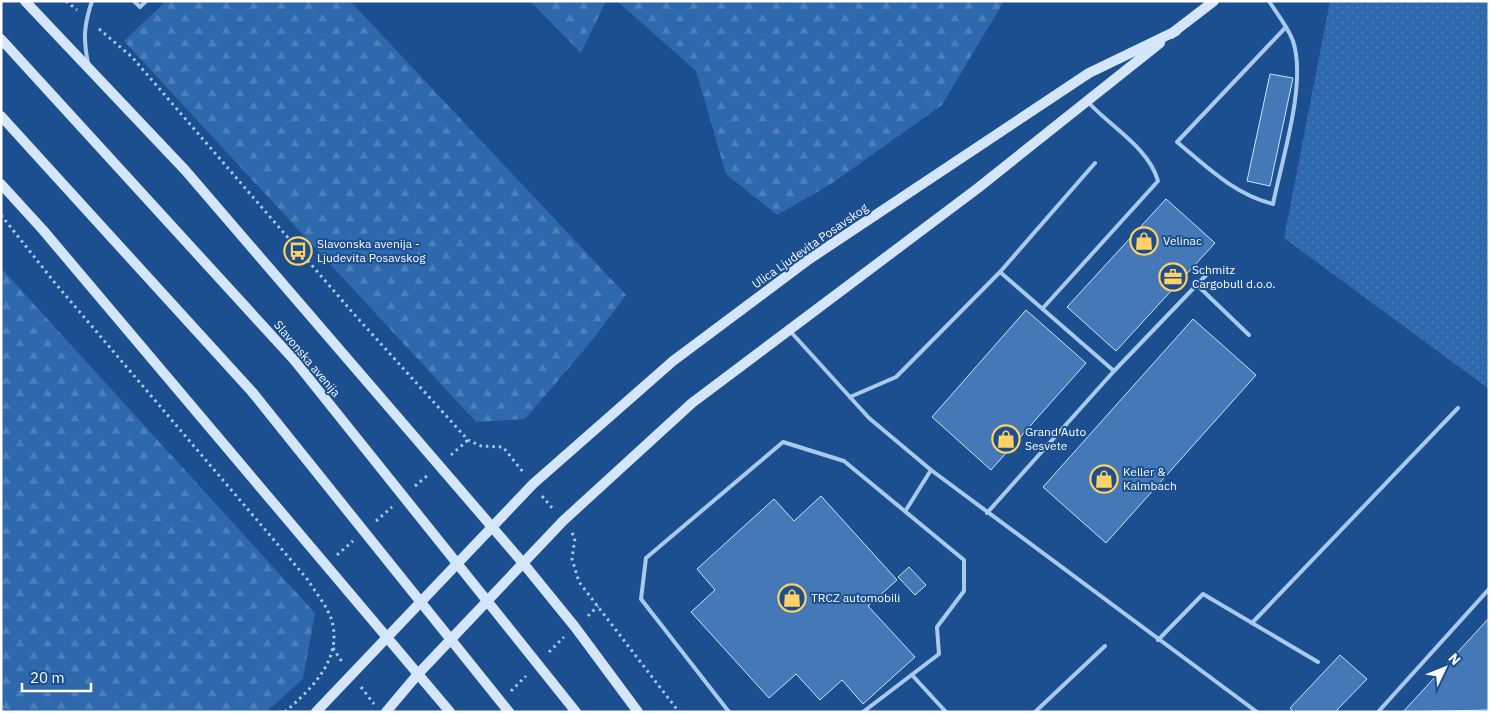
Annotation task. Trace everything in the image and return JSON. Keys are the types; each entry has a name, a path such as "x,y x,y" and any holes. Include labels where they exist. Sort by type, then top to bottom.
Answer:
{"main road":[{"path":"25,1 185,170 523,563 575,627 638,712"},
{"name":"Ulica Ljudevita Posavskog","path":"386,712 418,674 563,521 692,403 978,188 1214,1"},
{"name":"Ulica Ljudevita Posavskog","path":"316,712 533,484 673,360 808,260 1088,73 1176,31"},
{"name":"Slavonska avenija","path":"1,39 294,361 576,712"},
{"path":"1,116 253,393 509,712"},
{"path":"1,184 44,230 450,712"}],"lane":[{"path":"88,68 84,44 86,18 92,1"},
{"path":"134,1 140,7 146,1"},
{"path":"1269,1 1286,27 1292,39 1298,58 1299,81 1273,204 1253,199 1229,186 1177,142 1286,27"},
{"path":"1043,308 1158,181 1154,168 1145,156 1087,101"},
{"path":"850,397 896,377 1000,272 1095,163"},
{"path":"987,513 1114,371 1212,269"},
{"path":"1000,272 1114,371"},
{"path":"1197,285 1249,335"},
{"path":"789,329 801,345 869,418 931,470 1256,712"},
{"path":"1252,623 1458,408"},
{"path":"729,712 641,599 646,558 784,442 844,461 906,510 964,560 964,590 937,627 939,654 863,712"},
{"path":"906,510 931,470"},
{"path":"1378,712 1489,589"},
{"path":"1158,640 1203,594 1318,662"},
{"path":"1035,712 1105,646"},
{"path":"912,675 946,712"}],"path":[{"path":"66,1 132,57 353,313 468,440 481,446 503,447 508,454"},
{"path":"1,215 55,283 308,580 332,620 333,648 325,672 285,712"},
{"path":"455,451 468,440"},
{"path":"409,491 430,473"},
{"path":"374,522 395,504"},
{"path":"571,532 575,538 572,559 579,582 679,712"},
{"path":"339,553 360,535"},
{"path":"308,580 312,577"},
{"path":"591,613 598,606"},
{"path":"333,648 340,658"}],"green space":[{"path":"166,1 350,1 626,295 590,343 525,419 476,422 124,41"},
{"path":"530,1 606,1 581,53"},
{"path":"617,1 1004,1 942,105 831,184 777,215 726,174 696,71"},
{"path":"1330,1 1489,1 1489,389 1284,238"},
{"path":"1,268 315,613 303,679 266,712 1,712"}],"building":[{"path":"1270,74 1293,78 1270,186 1247,181"},
{"path":"1166,199 1215,243 1116,351 1067,307"},
{"path":"1026,310 1086,363 991,470 932,417"},
{"path":"1193,319 1256,375 1106,543 1043,487"},
{"name":"TRCZ automobili","path":"821,496 897,580 868,606 915,657 863,704 842,680 820,700 796,674 769,698 691,612 715,590 697,569 774,499 794,521"},
{"path":"909,567 926,585 915,595 898,577"},
{"path":"1489,618 1489,710 1403,712"},
{"path":"1340,655 1367,679 1335,712 1293,712 1290,708"}],"place":[{"name":"Velinac","path":"1144,241"},
{"name":"Slavonska avenija - Ljudevita Posavskog","path":"298,251"},
{"name":"Schmitz Cargobull d.o.o.","path":"1173,277"},
{"name":"Grand Auto Sesvete","path":"1006,439"},
{"name":"Keller & Kalmbach","path":"1104,479"},
{"name":"TRCZ automobili","path":"792,598"}]}
